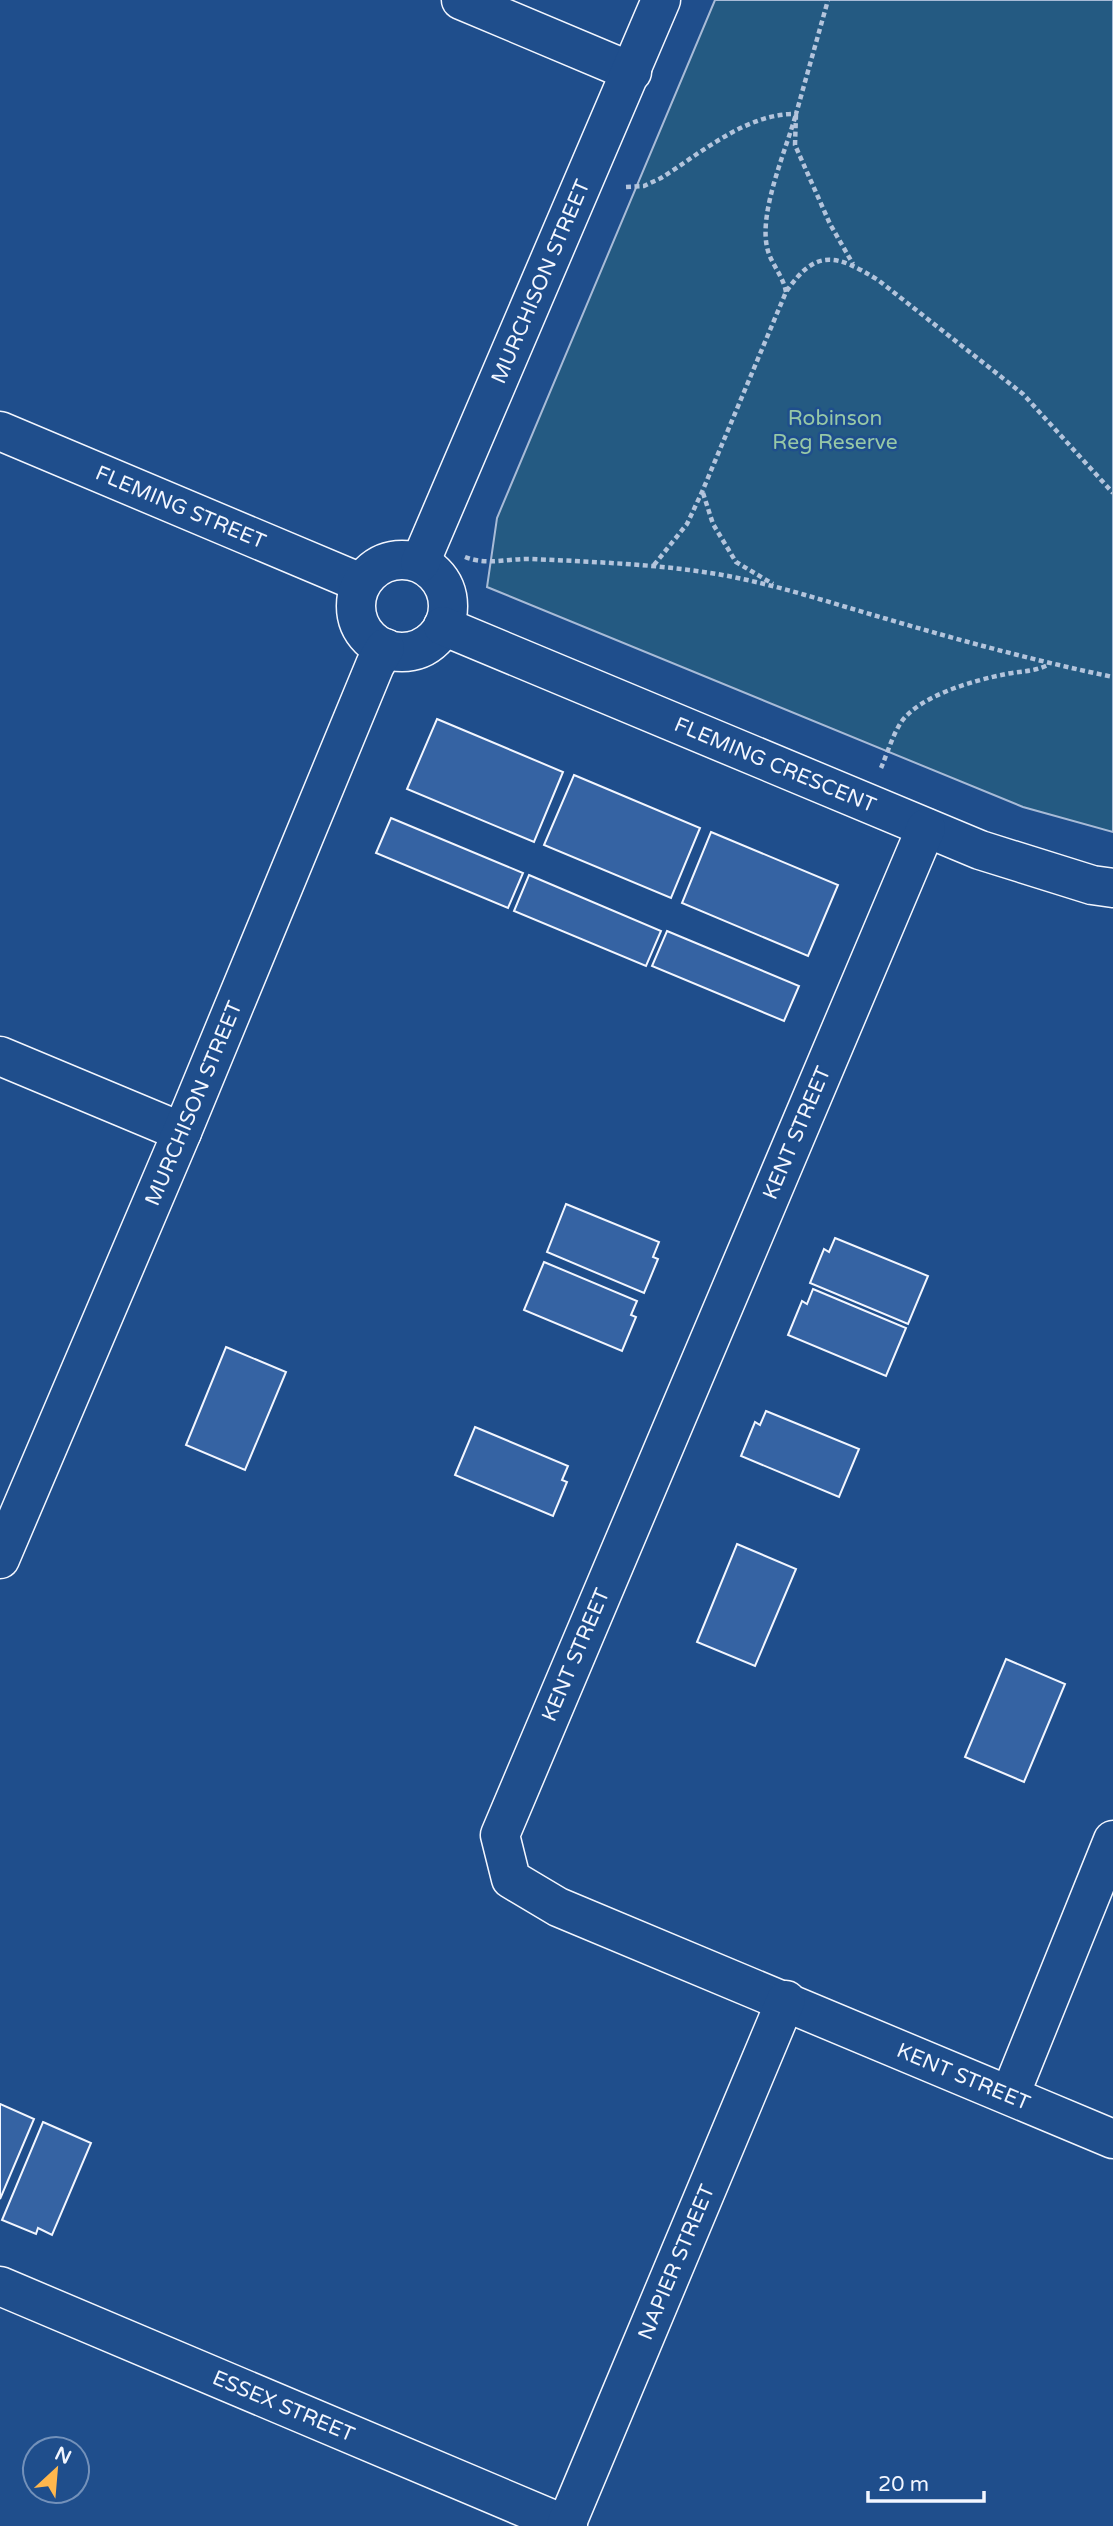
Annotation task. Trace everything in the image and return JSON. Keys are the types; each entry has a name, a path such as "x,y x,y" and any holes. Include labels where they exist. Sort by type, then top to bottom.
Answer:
{"street":[{"path":"461,0 632,72"},
{"name":"MURCHISON STREET","path":"424,552 661,0"},
{"name":"FLEMING STREET","path":"0,431 361,583"},
{"path":"424,552 445,590 447,604 443,626 433,639 419,648 396,651 385,648 369,638 358,621 356,607 361,583 377,567 424,552"},
{"name":"FLEMING CRESCENT","path":"443,626 866,805 980,850 1092,885 1113,888"},
{"name":"MURCHISON STREET","path":"0,1559 182,1132 375,665 385,648"},
{"name":"KENT STREET","path":"926,828 500,1835 510,1879 558,1907 786,2000 1113,2139"},
{"path":"0,1056 182,1132"},
{"path":"1010,2095 1113,1840"},
{"name":"NAPIER STREET","path":"567,2526 786,2000"},
{"name":"ESSEX STREET","path":"0,2286 567,2526"}],"path":[{"path":"786,292 784,282 767,250 764,229 828,0"},
{"path":"626,187 644,186 661,178 757,121 781,114 796,114"},
{"path":"796,114 795,145 830,224 853,264"},
{"path":"654,565 687,524 786,292 807,265 823,260 853,264 878,280 1023,394 1113,493"},
{"path":"702,492 713,524 736,562 778,587"},
{"path":"424,552 481,564 521,559 654,565 778,587 1049,664 1113,677"},
{"path":"866,805 901,723 913,709 933,696 1006,674 1035,671 1049,664"}],"green space":[{"name":"Robinson Reg Reserve","path":"715,0 1113,0 1113,832 1023,807 487,587 497,518"}],"building":[{"path":"437,719 563,772 534,842 407,789"},
{"path":"574,775 700,828 671,898 544,845"},
{"path":"391,818 523,873 508,908 376,853"},
{"path":"711,832 838,885 808,956 682,903"},
{"path":"529,875 661,931 646,966 514,911"},
{"path":"667,931 799,986 784,1021 652,966"},
{"path":"566,1204 659,1242 653,1257 658,1259 644,1293 547,1252"},
{"path":"835,1238 928,1276 908,1324 810,1283 824,1249 829,1252"},
{"path":"544,1262 637,1301 631,1315 636,1317 622,1351 524,1310"},
{"path":"813,1289 906,1328 886,1376 788,1335 802,1301 807,1304"},
{"path":"226,1347 286,1372 245,1470 186,1445"},
{"path":"766,1411 859,1449 839,1497 741,1456 755,1422 760,1425"},
{"path":"475,1427 568,1466 562,1480 567,1482 553,1516 455,1475"},
{"path":"737,1544 796,1569 755,1666 697,1642"},
{"path":"1006,1659 1065,1684 1024,1782 965,1757"},
{"path":"0,2104 34,2119 0,2199"},
{"path":"43,2122 91,2143 52,2235 38,2228 36,2234 2,2220"}]}
